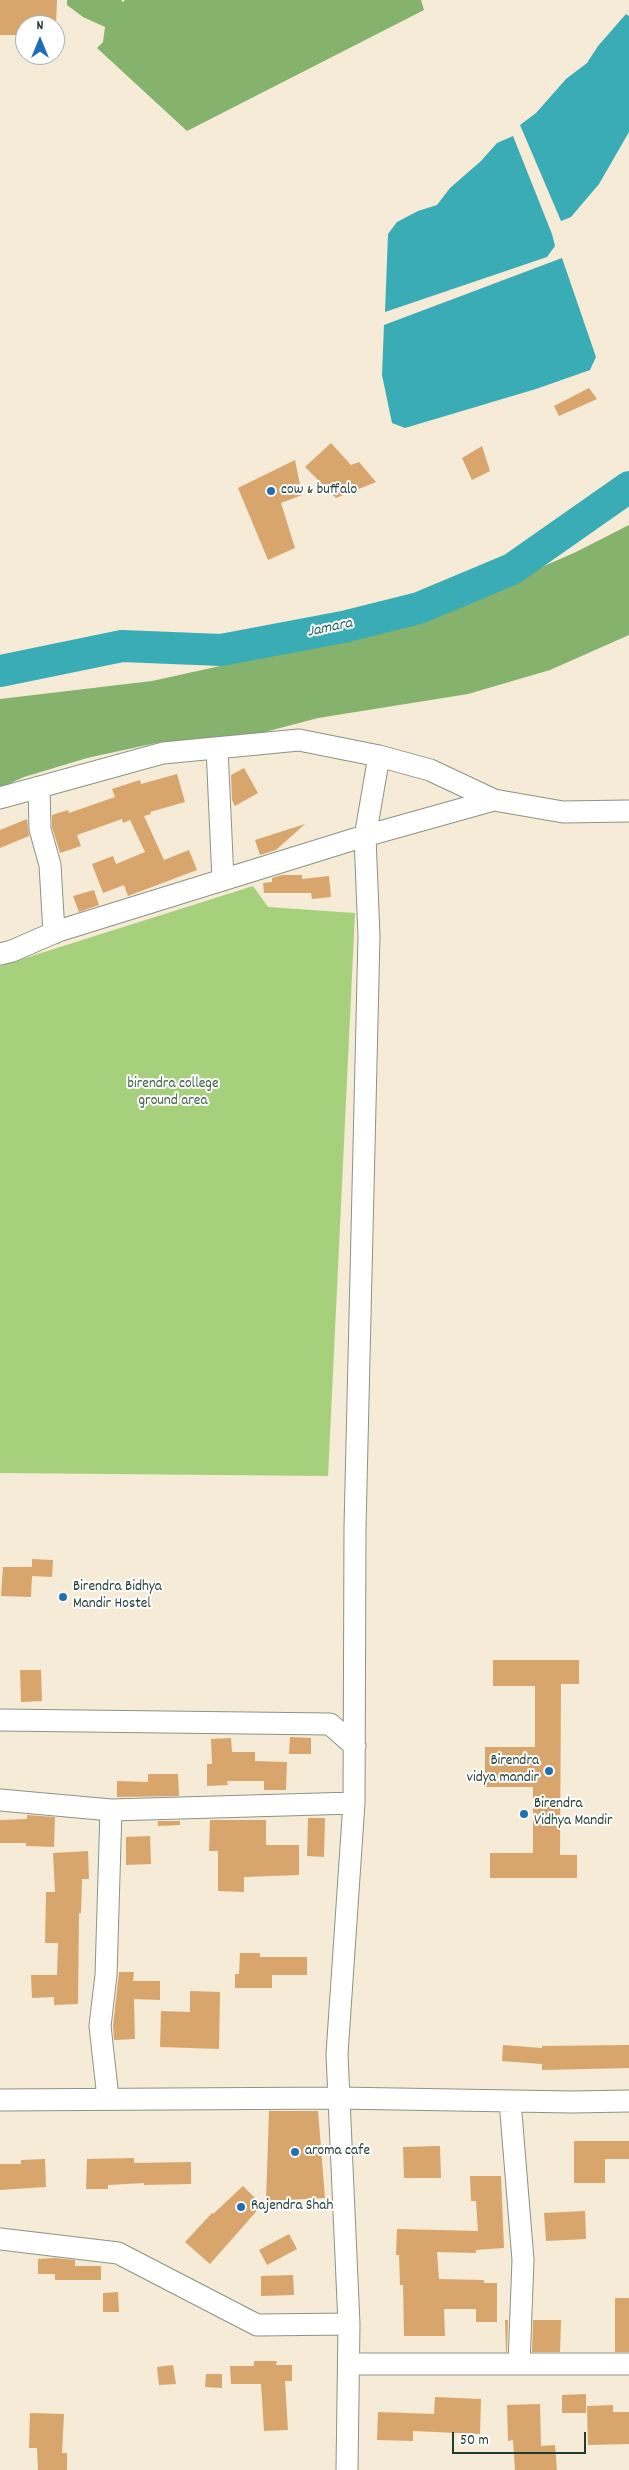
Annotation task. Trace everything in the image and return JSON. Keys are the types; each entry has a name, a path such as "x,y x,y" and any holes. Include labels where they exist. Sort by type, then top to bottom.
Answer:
{"street":[{"path":"0,798 163,753 299,740 379,756 430,770 494,800 563,812 629,811"},
{"path":"217,748 223,880"},
{"path":"347,2470 350,2324 337,2054 354,1803 356,1517 369,936 365,837 379,756"},
{"path":"39,787 40,829 50,865 54,933"},
{"path":"0,954 12,951 54,933 223,880 494,800"},
{"path":"0,1720 330,1724 355,1746"},
{"path":"0,1800 111,1810 354,1803"},
{"path":"108,2098 100,2026 106,1975 111,1810"},
{"path":"0,2100 338,2098 629,2101"},
{"path":"510,2101 523,2260 519,2364"},
{"path":"0,2239 118,2253 257,2325 350,2324"},
{"path":"350,2364 629,2364"}],"green space":[{"path":"67,0 121,0 123,2 125,0 421,0 424,10 187,131 97,48 103,42 105,27 83,17 67,5"},
{"path":"629,525 629,635 550,670 468,694 318,718 261,733 156,743 87,758 24,777 0,788 0,699 152,681 356,636 448,608 576,552"},
{"name":"birendra college ground area","path":"253,886 268,907 355,913 328,1476 0,1473 0,966"}],"water":[{"path":"626,14 629,16 629,132 599,184 571,217 561,221 520,125 536,113 566,79 587,63 598,46"},
{"path":"513,136 552,234 555,246 547,257 385,312 388,234 397,222 418,211 437,205 450,188 481,161 497,143"},
{"path":"562,258 596,357 590,370 536,389 405,428 392,423 382,375 384,325"}],"building":[{"path":"0,0 57,0 56,15 15,15 15,35 0,35"},
{"path":"589,388 597,399 559,416 554,406"},
{"path":"331,443 351,465 359,462 376,482 336,498 305,467"},
{"path":"482,446 490,471 472,480 462,458"},
{"path":"295,460 302,495 281,503 295,548 268,560 238,488"},
{"path":"244,768 258,793 235,806 232,800 231,775"},
{"path":"177,774 185,802 150,812 151,814 144,816 164,860 189,850 197,870 128,896 124,885 103,893 92,864 113,856 116,864 145,852 130,820 123,823 122,819 77,835 81,846 60,853 52,827 52,815 68,810 69,813 115,797 112,789 140,780 141,784"},
{"path":"27,819 29,836 0,848 0,830"},
{"path":"305,824 276,850 260,855 255,840"},
{"path":"282,875 302,875 302,879 329,876 331,897 312,899 311,893 264,893 263,883 272,882 272,878"},
{"path":"94,890 99,905 79,912 73,896"},
{"path":"32,1559 53,1560 52,1577 32,1576 31,1597 1,1596 3,1567 32,1567"},
{"name":"Birendra Vidhya Mandir","path":"493,1660 579,1660 579,1684 561,1684 560,1855 577,1855 577,1878 490,1878 490,1853 533,1853 533,1787 485,1787 485,1747 535,1747 535,1686 493,1686"},
{"path":"20,1670 41,1670 42,1701 21,1702"},
{"path":"290,1737 311,1738 311,1754 289,1754"},
{"path":"231,1738 232,1752 255,1752 255,1761 287,1762 286,1790 264,1790 264,1781 227,1781 228,1785 207,1786 207,1764 212,1764 211,1739"},
{"path":"148,1774 178,1774 179,1796 117,1797 117,1781 148,1782"},
{"path":"27,1815 55,1817 54,1847 26,1846 26,1843 0,1843 0,1820 27,1819"},
{"path":"308,1818 325,1818 324,1857 307,1856"},
{"path":"210,1820 266,1820 266,1845 299,1845 299,1875 244,1877 244,1892 218,1891 218,1851 209,1851"},
{"path":"158,1821 180,1821 180,1825 158,1826"},
{"path":"150,1836 151,1864 126,1865 126,1837"},
{"path":"88,1851 89,1879 82,1879 81,1913 79,1913 78,2004 54,2005 54,1997 32,1998 31,1975 57,1975 58,1943 45,1943 46,1892 55,1892 53,1853"},
{"path":"240,1953 260,1953 260,1957 307,1957 307,1975 272,1975 272,1988 235,1988 235,1974 239,1974"},
{"path":"119,1972 134,1972 133,1981 160,1981 160,2000 134,1999 135,2039 114,2040 113,2026"},
{"path":"190,1991 220,1992 219,2049 160,2047 161,2011 190,2012"},
{"path":"503,2045 542,2048 542,2046 629,2045 629,2068 542,2070 542,2064 502,2061"},
{"name":"aroma cafe","path":"269,2111 318,2111 325,2198 266,2201"},
{"path":"574,2141 629,2141 629,2159 605,2159 605,2183 574,2183"},
{"path":"440,2146 441,2178 404,2178 403,2147"},
{"path":"134,2158 134,2163 191,2162 191,2184 144,2185 144,2183 108,2185 108,2189 86,2189 87,2159"},
{"path":"45,2159 46,2187 0,2190 0,2164 21,2164 21,2160"},
{"path":"470,2176 501,2176 504,2248 476,2250 476,2253 437,2252 439,2279 484,2280 484,2283 497,2283 497,2322 476,2322 476,2309 444,2309 445,2336 404,2336 403,2285 400,2285 399,2255 396,2255 397,2229 478,2231 476,2201 471,2201"},
{"path":"243,2186 262,2205 210,2264 185,2242 212,2213"},
{"path":"585,2211 586,2239 546,2241 544,2213"},
{"path":"289,2234 297,2249 267,2265 259,2250"},
{"path":"38,2259 75,2260 75,2266 101,2266 101,2280 55,2280 55,2274 38,2274"},
{"path":"293,2275 294,2295 261,2296 261,2276"},
{"path":"118,2292 119,2312 103,2312 103,2293"},
{"path":"615,2298 629,2298 629,2352 615,2352"},
{"path":"505,2320 508,2320 507,2352 506,2352"},
{"path":"533,2320 561,2320 560,2352 532,2352"},
{"path":"254,2361 277,2361 276,2365 292,2365 292,2381 285,2381 288,2430 264,2431 261,2384 231,2384 230,2366 254,2366"},
{"path":"173,2365 176,2384 159,2385 157,2367"},
{"path":"206,2374 222,2374 222,2388 205,2387"},
{"path":"586,2394 586,2413 562,2413 562,2395"},
{"path":"435,2397 481,2399 480,2434 413,2431 413,2441 377,2440 378,2412 434,2414"},
{"path":"540,2404 541,2446 555,2445 557,2470 515,2470 513,2440 508,2441 507,2405"},
{"path":"613,2405 613,2412 629,2412 629,2444 588,2445 587,2406"},
{"path":"30,2413 64,2414 62,2453 67,2453 67,2470 38,2470 37,2448 29,2448"}],"waterway":[{"name":"Jamara","path":"0,671 122,646 221,650 343,627 419,608 512,569 629,487"}],"place":[{"name":"cow & buffalo","path":"271,491"},
{"name":"Birendra Bidhya Mandir Hostel","path":"63,1597"},
{"name":"Birendra vidya mandir","path":"549,1771"},
{"name":"Birendra Vidhya Mandir","path":"524,1814"},
{"name":"aroma cafe","path":"295,2152"},
{"name":"Rajendra Shah","path":"241,2207"}]}
